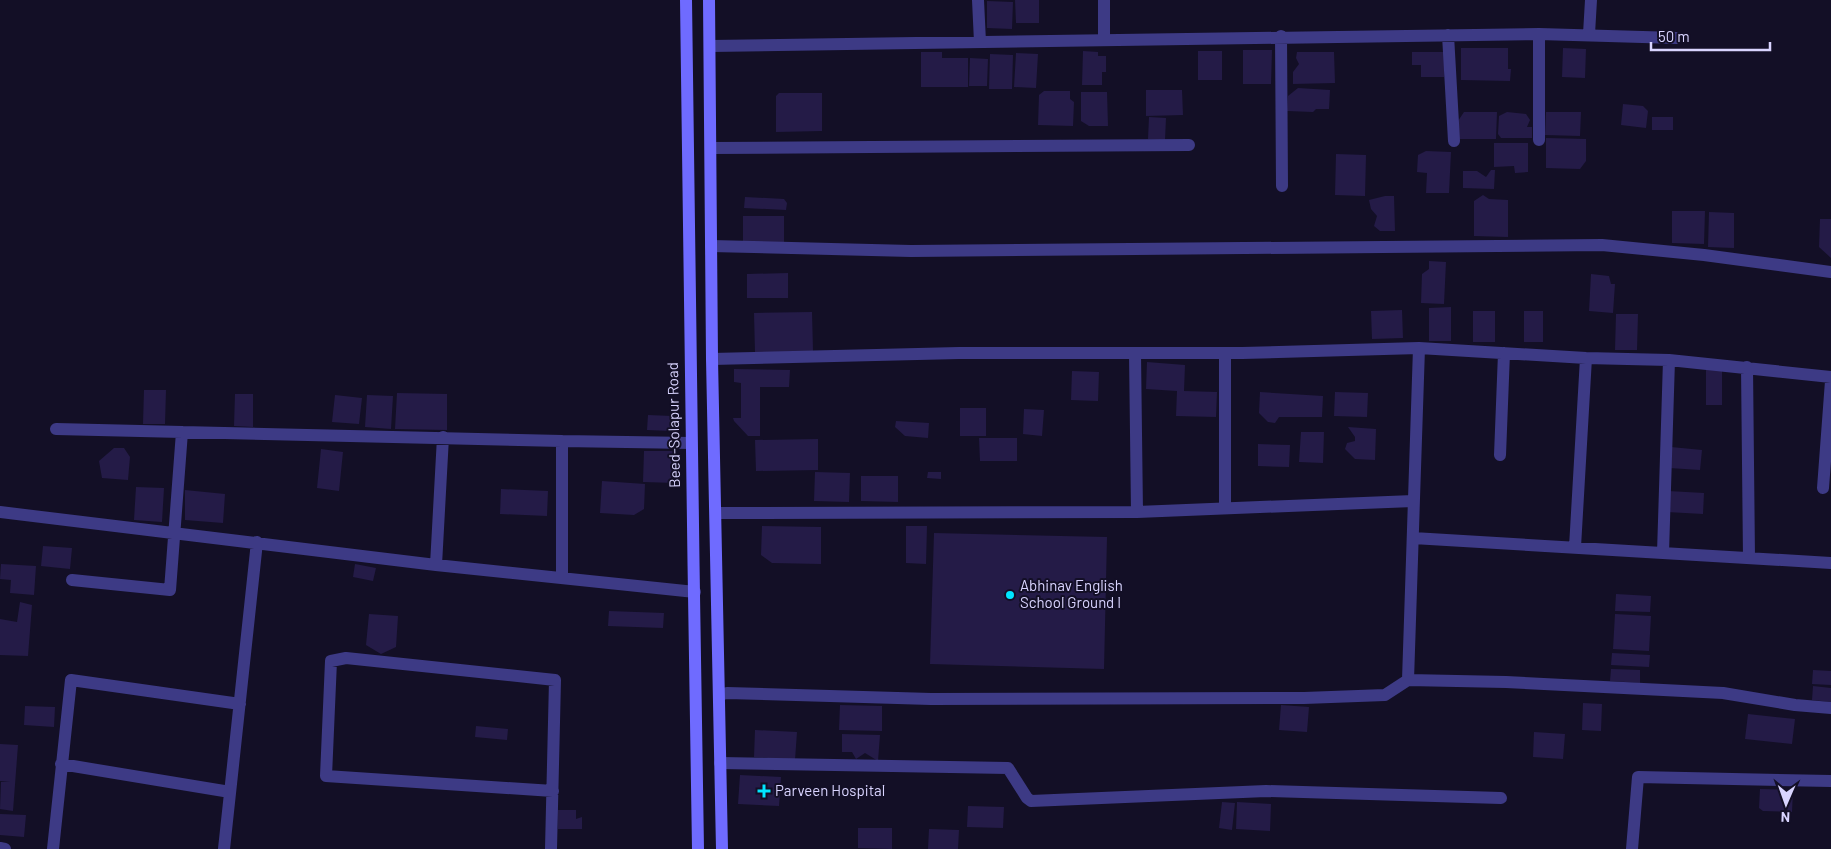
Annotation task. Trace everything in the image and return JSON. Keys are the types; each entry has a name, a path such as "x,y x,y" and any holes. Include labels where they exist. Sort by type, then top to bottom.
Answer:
{"main road":[{"name":"Beed-Solapur Road","path":"686,0 698,849"},
{"path":"709,0 712,359 722,849"}],"street":[{"path":"978,0 980,42"},
{"path":"1104,0 1104,40"},
{"path":"1589,34 1590,0"},
{"path":"1539,34 1540,140"},
{"path":"710,46 1281,36 1589,34 1677,38"},
{"path":"1448,35 1454,141"},
{"path":"1281,36 1282,186"},
{"path":"710,148 1189,145"},
{"path":"711,246 911,251 1602,245 1704,255 1831,272"},
{"path":"712,359 959,353 1225,353 1419,348 1586,358 1669,360 1831,377"},
{"path":"1408,680 1419,348"},
{"path":"1135,353 1137,512"},
{"path":"1225,353 1225,507"},
{"path":"1500,454 1504,353"},
{"path":"1575,547 1586,358"},
{"path":"1664,553 1669,360"},
{"path":"1747,367 1748,558"},
{"path":"1823,488 1831,381"},
{"path":"56,429 691,443"},
{"path":"72,580 170,590 182,432"},
{"path":"436,565 443,437"},
{"path":"562,441 562,577"},
{"path":"716,513 1137,512 1413,500"},
{"path":"0,512 436,565 695,592"},
{"path":"1413,538 1831,563"},
{"path":"224,849 257,542"},
{"path":"551,849 553,791 555,680 346,658 331,661 326,776 553,791"},
{"path":"53,849 71,680 240,704"},
{"path":"719,695 727,693 931,699 1304,698 1386,695 1408,680 1506,682 1723,693 1795,705 1831,708"},
{"path":"720,763 1008,768 1027,798 1031,801 1266,791 1501,798"},
{"path":"61,764 230,792"},
{"path":"1632,849 1638,777 1831,781"},
{"path":"0,848 5,849"}],"building":[{"path":"1015,0 1039,0 1039,23 1016,23"},
{"path":"987,1 1013,2 1012,29 987,28"},
{"path":"1461,48 1508,48 1508,69 1511,69 1510,81 1461,80"},
{"path":"1563,48 1586,49 1585,78 1562,77"},
{"path":"1243,50 1272,50 1271,84 1243,84"},
{"path":"1083,51 1098,52 1098,56 1106,56 1106,72 1102,72 1102,85 1082,85"},
{"path":"1198,51 1222,51 1222,80 1198,80"},
{"path":"921,52 942,52 942,58 968,58 968,87 921,87"},
{"path":"1297,52 1334,52 1335,83 1293,84 1293,72 1299,64 1296,58"},
{"path":"1412,52 1445,52 1444,77 1421,77 1421,65 1412,65"},
{"path":"1016,53 1038,54 1036,88 1014,87"},
{"path":"990,54 1013,55 1012,89 989,89"},
{"path":"970,58 988,59 987,86 969,86"},
{"path":"1298,88 1330,90 1329,109 1316,109 1313,112 1287,111 1288,96"},
{"path":"1146,90 1182,90 1183,115 1146,116"},
{"path":"1044,91 1070,91 1070,99 1074,102 1073,126 1038,125 1039,95"},
{"path":"1081,92 1107,92 1108,126 1089,126 1081,121"},
{"path":"779,93 822,93 822,131 776,132 776,96"},
{"path":"1623,104 1643,106 1648,111 1646,128 1621,125"},
{"path":"1464,112 1497,112 1496,139 1458,139 1458,121"},
{"path":"1507,112 1526,114 1530,120 1527,127 1532,127 1532,138 1501,138 1498,134 1499,116"},
{"path":"1546,112 1581,112 1580,136 1545,135"},
{"path":"1149,117 1166,118 1165,140 1148,139"},
{"path":"1652,117 1673,117 1673,130 1652,130"},
{"path":"1546,138 1586,139 1586,161 1580,169 1546,168"},
{"path":"1494,143 1528,143 1528,172 1515,173 1514,166 1494,167"},
{"path":"1426,151 1451,152 1449,193 1426,193 1427,173 1417,172 1418,155"},
{"path":"1336,154 1366,155 1365,196 1335,195"},
{"path":"1491,170 1495,170 1494,189 1463,188 1463,171 1477,171 1486,177"},
{"path":"1483,195 1489,199 1508,200 1508,237 1474,236 1474,201"},
{"path":"1394,196 1395,231 1380,231 1374,226 1377,216 1371,209 1369,200"},
{"path":"745,197 784,199 787,203 786,210 744,208"},
{"path":"1672,211 1705,211 1704,244 1672,243"},
{"path":"1709,212 1734,213 1734,248 1708,247"},
{"path":"743,216 784,216 784,242 743,242"},
{"path":"1820,219 1831,219 1831,258 1819,247"},
{"path":"1429,261 1446,262 1444,304 1421,303 1422,274 1429,269"},
{"path":"788,273 788,298 747,298 747,274"},
{"path":"1591,274 1609,276 1611,284 1615,284 1613,313 1589,311"},
{"path":"1451,307 1451,341 1429,341 1429,308"},
{"path":"1402,310 1403,338 1372,339 1371,311"},
{"path":"1473,311 1495,311 1495,342 1473,342"},
{"path":"1524,311 1543,311 1543,342 1524,342"},
{"path":"812,312 813,351 755,353 754,313"},
{"path":"1616,314 1638,314 1637,350 1615,350"},
{"path":"1147,362 1185,365 1184,391 1217,392 1216,417 1176,416 1177,391 1146,389"},
{"path":"734,369 790,370 789,387 760,387 760,436 748,436 734,421 733,418 741,418 741,383 734,382"},
{"path":"1706,370 1722,370 1722,405 1706,405"},
{"path":"1072,371 1099,372 1098,401 1071,400"},
{"path":"144,390 166,390 165,424 143,424"},
{"path":"1260,392 1323,396 1322,417 1279,417 1275,423 1268,422 1259,413"},
{"path":"1335,392 1368,393 1367,417 1334,416"},
{"path":"397,393 447,394 447,430 395,429"},
{"path":"235,394 253,394 253,427 234,426"},
{"path":"335,395 362,398 359,424 332,422"},
{"path":"367,395 393,396 391,429 365,427"},
{"path":"960,408 986,408 986,436 960,436"},
{"path":"1024,409 1044,410 1042,436 1023,434"},
{"path":"648,415 672,416 671,431 647,430"},
{"path":"896,421 929,423 928,438 905,436 895,427"},
{"path":"1348,427 1376,429 1375,460 1355,459 1345,449 1347,443 1355,441 1355,437"},
{"path":"1301,432 1324,432 1323,463 1299,462"},
{"path":"979,438 1017,438 1017,461 980,461"},
{"path":"818,439 818,470 756,471 755,440"},
{"path":"1258,444 1290,445 1289,467 1258,466"},
{"path":"1671,447 1702,450 1700,470 1669,468"},
{"path":"114,448 124,448 130,457 128,480 102,478 99,461"},
{"path":"321,449 343,452 339,491 317,488"},
{"path":"644,451 676,451 676,483 643,482"},
{"path":"815,472 850,473 849,502 814,501"},
{"path":"928,472 941,472 941,479 927,478"},
{"path":"861,476 898,476 898,502 861,501"},
{"path":"602,481 645,484 644,509 634,515 600,513"},
{"path":"136,487 164,488 162,522 134,520"},
{"path":"501,489 548,491 547,516 500,514"},
{"path":"185,490 225,494 223,523 185,520"},
{"path":"1668,491 1704,493 1703,514 1667,512"},
{"path":"762,526 821,527 821,564 772,563 761,555"},
{"path":"906,526 927,526 926,564 906,563"},
{"path":"934,533 1107,537 1104,669 930,664"},
{"path":"43,546 72,548 70,569 41,566"},
{"path":"1,564 36,566 34,595 10,593 11,580 0,579"},
{"path":"355,564 376,568 373,581 353,577"},
{"path":"1616,594 1651,596 1650,612 1615,611"},
{"path":"20,602 32,605 28,656 0,655 0,619 17,622"},
{"path":"609,611 664,613 663,628 608,626"},
{"path":"369,614 398,616 396,647 381,654 366,645"},
{"path":"1615,614 1651,616 1649,651 1613,649"},
{"path":"1612,653 1650,655 1649,667 1611,665"},
{"path":"1611,669 1640,670 1640,683 1610,681"},
{"path":"1813,670 1831,671 1831,685 1812,684"},
{"path":"1813,686 1831,688 1831,702 1812,700"},
{"path":"1583,703 1602,704 1601,731 1582,730"},
{"path":"840,705 882,706 882,731 839,730"},
{"path":"1281,705 1309,707 1307,732 1279,730"},
{"path":"25,706 55,707 54,727 24,725"},
{"path":"1748,714 1795,719 1792,744 1745,739"},
{"path":"476,726 508,729 507,740 475,737"},
{"path":"755,730 797,732 795,760 754,757"},
{"path":"1534,732 1565,734 1563,759 1533,757"},
{"path":"842,734 880,735 878,761 865,753 856,759 852,752 842,752"},
{"path":"0,744 18,745 13,811 0,809 1,782 10,782 0,781"},
{"path":"740,775 781,777 779,806 738,804"},
{"path":"1760,789 1793,790 1792,812 1763,811 1759,808"},
{"path":"1222,802 1235,803 1232,830 1219,828"},
{"path":"1237,802 1271,804 1270,831 1236,829"},
{"path":"968,806 1004,807 1003,828 967,827"},
{"path":"558,810 576,810 576,819 582,817 582,829 558,829"},
{"path":"0,814 26,815 24,837 0,835"},
{"path":"858,828 892,828 892,849 858,848"},
{"path":"929,829 959,830 958,849 928,849"}],"place":[{"name":"Abhinav English School Ground I","path":"1010,595"},
{"name":"Parveen Hospital","path":"764,791"}]}
